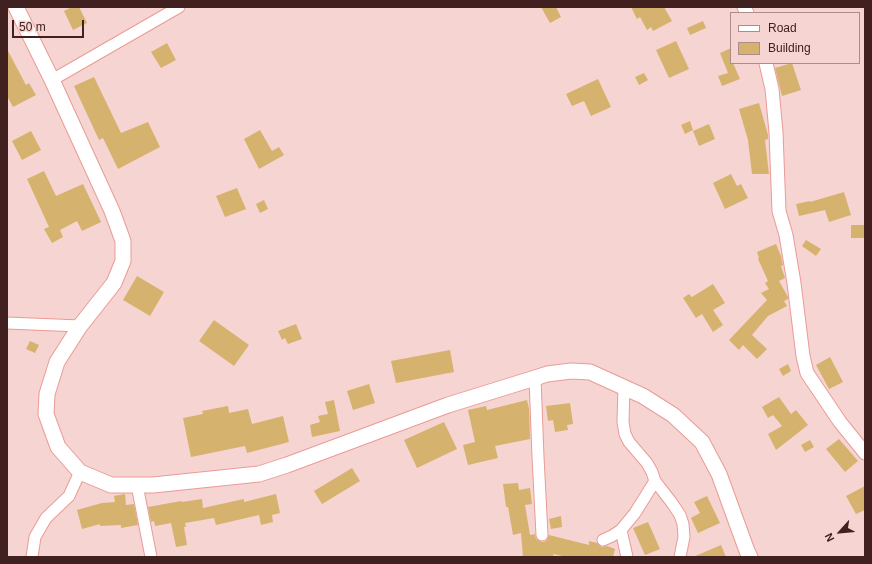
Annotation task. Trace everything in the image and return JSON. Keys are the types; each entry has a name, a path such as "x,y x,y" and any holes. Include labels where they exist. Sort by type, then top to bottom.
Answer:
{"main road":[{"path":"16,7 52,80 112,211 123,241 124,261 114,283 80,326 57,362 48,394 46,414 58,447 80,472 111,484 137,485 153,485 259,474 448,405 547,374 572,371 590,372 643,396 673,415 702,442 719,474 750,557"}],"street":[{"path":"52,80 179,7"},
{"path":"766,64 772,89 776,132 779,211 786,235 794,283 803,356 807,372 840,422 865,453"},
{"path":"7,323 80,326"},
{"path":"535,378 542,535"},
{"path":"624,387 623,416 625,434 628,442 647,463 655,481 676,509 683,524 684,537 680,557"},
{"path":"32,557 35,537 46,518 69,496 80,472"},
{"path":"603,540 621,530 635,513 655,481"},
{"path":"137,485 151,557"},
{"path":"621,530 627,557"}],"building":[{"path":"72,7 79,7 87,23 73,30 64,11"},
{"path":"541,7 556,7 561,17 550,23"},
{"path":"631,7 664,7 672,21 653,31 651,27 647,30 640,17 637,19"},
{"path":"703,21 706,28 690,35 687,28"},
{"path":"676,41 689,69 669,78 656,50"},
{"path":"167,43 176,60 161,68 151,52"},
{"path":"730,48 730,64 733,64 740,79 722,86 718,76 728,73 720,53"},
{"path":"7,49 26,85 29,83 36,95 13,107 7,96"},
{"path":"792,64 801,90 782,96 775,68"},
{"path":"644,73 648,80 639,85 635,77"},
{"path":"94,77 121,133 148,122 160,147 118,169 103,138 99,140 74,86"},
{"path":"598,79 611,107 591,116 584,101 572,106 566,94"},
{"path":"759,103 768,135 768,139 765,140 769,174 752,174 748,140 739,109"},
{"path":"690,121 693,130 685,134 681,125"},
{"path":"709,124 715,139 699,146 693,131"},
{"path":"260,130 272,151 279,147 284,155 259,169 244,139"},
{"path":"31,131 41,150 22,160 12,141"},
{"path":"44,171 56,196 83,184 101,222 82,231 77,221 60,230 63,237 52,243 44,229 49,227 27,179"},
{"path":"731,174 737,186 741,184 748,198 725,209 713,183"},
{"path":"237,188 246,209 225,217 216,196"},
{"path":"844,192 851,215 829,222 825,210 799,216 796,204 810,202"},
{"path":"264,200 268,209 260,213 256,204"},
{"path":"851,225 865,225 865,238 851,238"},
{"path":"806,240 821,249 816,256 802,246"},
{"path":"776,244 781,256 783,265 781,266 785,278 779,281 788,297 788,299 784,301 787,306 768,316 752,335 767,349 757,359 743,345 739,350 729,340 767,300 761,293 769,289 765,283 768,281 758,259 757,252"},
{"path":"137,276 164,292 150,316 123,300"},
{"path":"713,284 725,303 713,310 723,325 713,332 702,314 696,318 683,298 689,294 692,297"},
{"path":"214,320 249,345 234,366 199,341"},
{"path":"296,324 302,339 288,344 285,338 282,340 278,331"},
{"path":"30,341 39,345 35,353 26,349"},
{"path":"450,350 454,372 396,383 391,361"},
{"path":"830,357 843,382 829,389 816,365"},
{"path":"788,364 791,371 783,376 779,369"},
{"path":"369,384 375,403 353,410 347,391"},
{"path":"779,397 791,414 796,410 808,425 776,450 768,434 782,426 773,415 768,418 762,407"},
{"path":"334,400 340,431 312,437 310,425 320,422 318,416 328,414 325,402"},
{"path":"527,400 529,409 530,439 495,446 498,458 468,465 463,445 475,442 468,410 486,406 487,410"},
{"path":"570,403 573,424 567,425 568,430 555,432 553,420 548,421 546,406"},
{"path":"228,406 229,413 248,409 252,424 283,416 289,442 247,453 245,446 191,457 183,418 203,414 202,411"},
{"path":"444,422 457,449 417,468 404,440"},
{"path":"839,439 858,461 845,472 826,449"},
{"path":"810,440 814,447 805,452 801,445"},
{"path":"352,468 360,481 322,504 314,491"},
{"path":"518,483 519,490 530,488 532,504 525,505 530,535 535,534 536,539 542,542 546,541 549,535 589,545 589,541 597,543 602,547 607,546 615,549 613,557 567,557 553,554 554,557 523,557 521,533 513,535 508,507 506,507 503,484"},
{"path":"865,486 865,510 856,514 846,496"},
{"path":"125,494 126,505 134,504 138,525 121,528 121,525 100,526 100,524 82,529 77,510 102,503 115,502 114,496"},
{"path":"276,494 280,513 272,515 273,522 261,525 259,515 216,525 214,518 185,523 186,527 184,527 187,545 176,547 171,523 155,526 154,521 151,522 148,507 202,499 203,508 244,499 244,502"},
{"path":"707,496 720,523 698,533 691,518 700,513 694,502"},
{"path":"561,516 562,527 551,529 549,519"},
{"path":"648,522 660,549 645,555 633,528"},
{"path":"721,545 726,557 693,557"}]}
